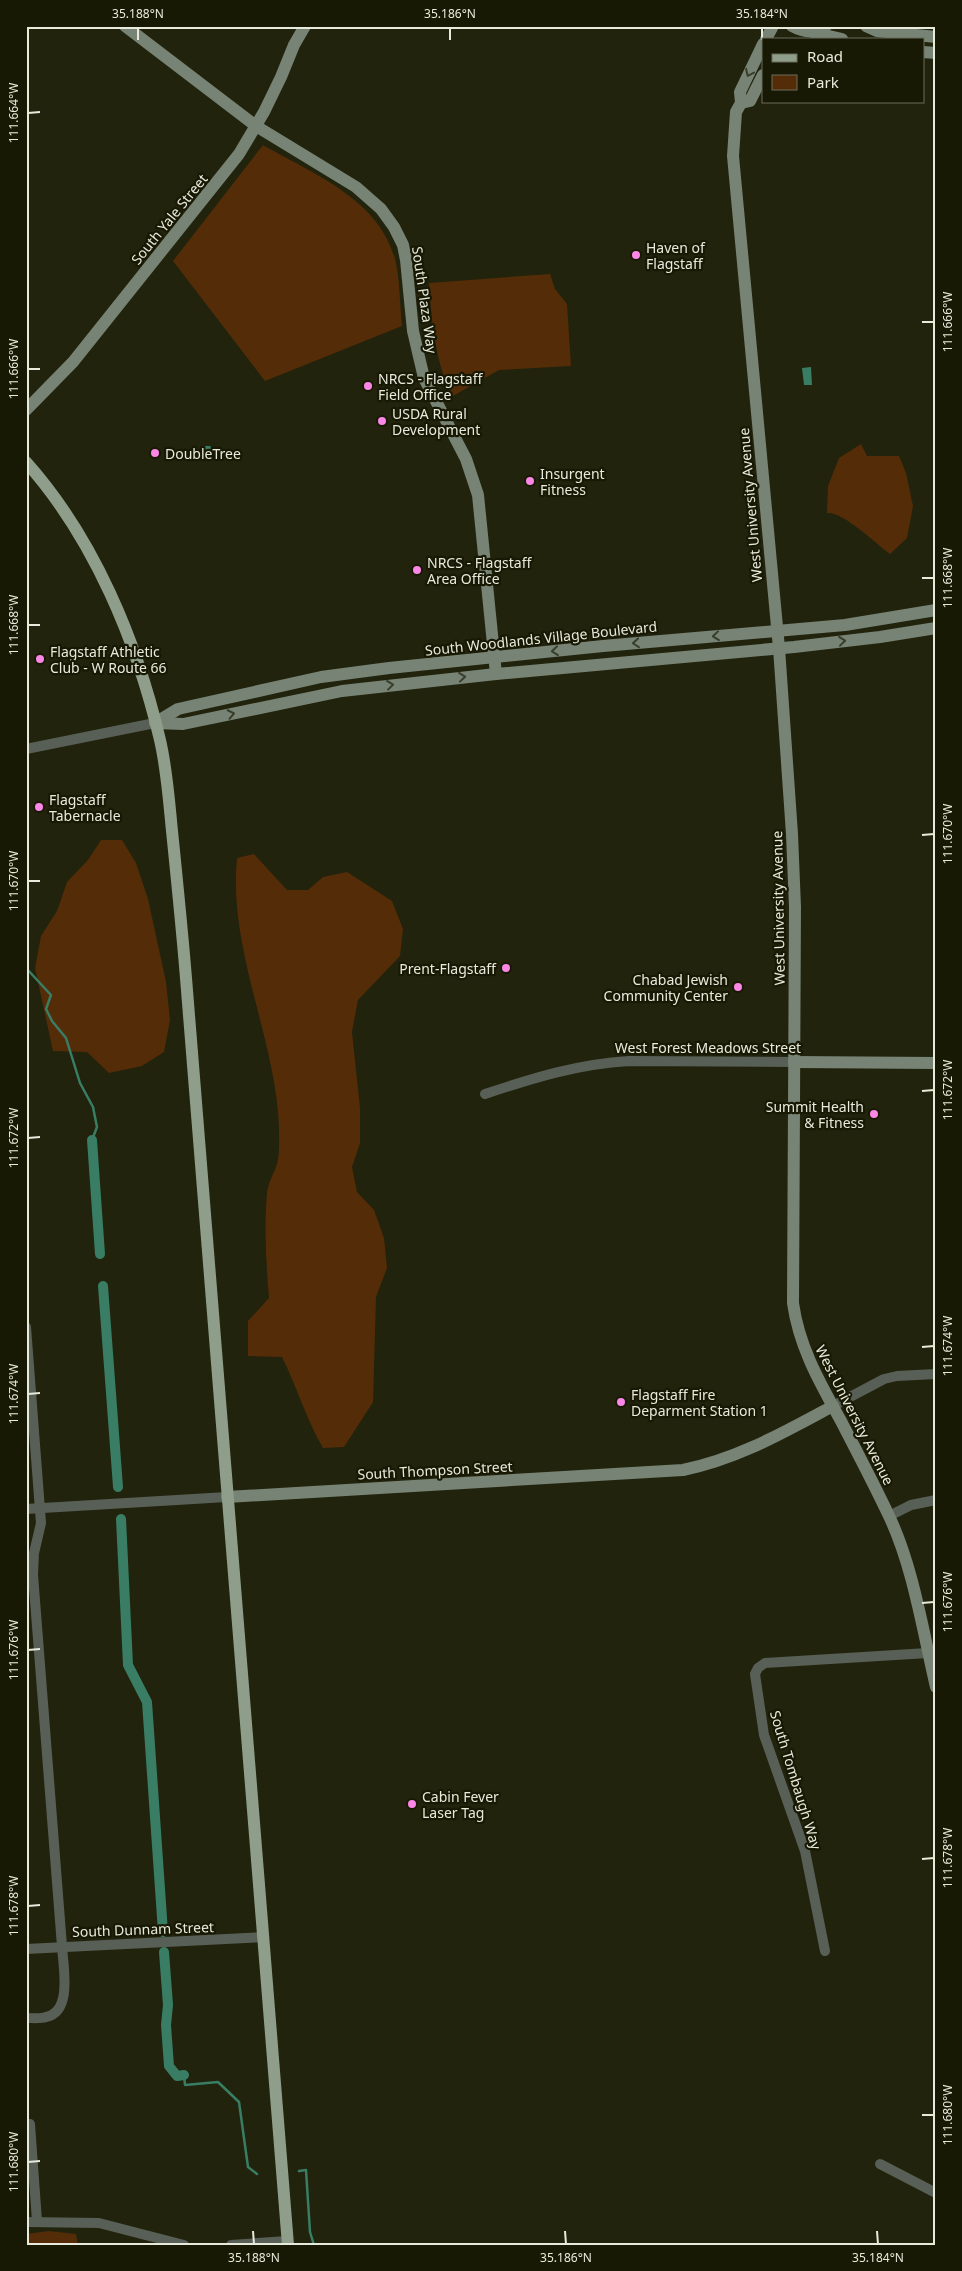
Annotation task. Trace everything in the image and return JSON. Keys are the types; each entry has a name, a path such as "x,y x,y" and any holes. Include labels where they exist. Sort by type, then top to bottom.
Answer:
{"main road":[{"path":"26,462 60,506 97,564 133,652 160,742 179,890 287,2243"}],"street":[{"name":"South Plaza Way","path":"125,26 256,126 356,186 381,209 399,235 406,260 415,339 424,378 466,459 478,495 496,674"},
{"name":"South Yale Street","path":"26,410 73,362 227,169 256,126 305,26"},
{"path":"766,38 772,26"},
{"path":"812,32 826,26"},
{"path":"866,26 877,31 936,37"},
{"path":"788,38 794,27 838,38"},
{"name":"West University Avenue","path":"762,46 740,92 741,103 736,112 733,156 779,648 793,861 793,1303 803,1348 889,1516 906,1560 936,1687"},
{"path":"741,103 750,101 762,77"},
{"name":"South Woodlands Village Boulevard","path":"155,723 178,709 321,677 495,657 845,625 936,610"},
{"name":"South Woodlands Village Boulevard","path":"26,749 155,723 183,724 342,691 496,674 779,648 880,637 936,628"},
{"name":"West Forest Meadows Street","path":"485,1094 545,1074 607,1062 936,1064"},
{"path":"26,1327 41,1508 41,1523 34,1553 33,1575 62,1946 26,1949"},
{"path":"833,1406 884,1379 936,1374"},
{"name":"South Thompson Street","path":"26,1509 683,1470 711,1464 743,1453 833,1406"},
{"path":"889,1516 911,1505 936,1500"},
{"name":"South Tombaugh Way","path":"825,1951 805,1851 764,1735 755,1674 758,1668 765,1663 928,1653"},
{"name":"South Dunnam Street","path":"26,2018 47,2017 54,2014 62,2006 64,1997 62,1946 264,1938"},
{"path":"30,2124 31,2221 99,2223 167,2243 184,2245"},
{"path":"880,2164 936,2193"},
{"path":"231,2245 287,2243"}],"green space":[{"path":"263,145 325,179 363,208 378,225 390,245 397,268 402,326 265,381 173,261"},
{"path":"550,274 555,289 567,304 571,366 499,370 451,397 441,368 435,341 429,283"},
{"path":"861,444 867,456 899,456 906,473 913,506 907,538 890,554 842,517 827,513 828,486 839,458"},
{"path":"101,840 122,840 136,863 148,899 166,982 170,1020 164,1052 142,1066 109,1073 87,1052 53,1051 35,968 41,936 57,911 67,882 88,860"},
{"path":"254,854 287,890 308,890 323,877 347,872 392,901 403,929 400,956 358,1000 352,1032 360,1108 360,1143 352,1167 357,1192 374,1210 384,1238 387,1268 376,1297 373,1402 344,1447 323,1448 282,1357 248,1356 248,1321 269,1298 266,1206 268,1189 279,1155 276,1092 245,959 239,926 236,892 237,858"},
{"path":"49,2231 76,2234 78,2245 26,2245 26,2234"}],"shaded area":[{"path":"811,367 812,385 804,385 802,368"},
{"path":"204,446 210,446 213,450 208,456 196,461 193,456"}],"waterway":[{"path":"26,968 51,995 46,1009 52,1021 66,1038 80,1083 93,1107 97,1127 92,1140"},
{"path":"92,1140 100,1254"},
{"path":"103,1286 118,1487"},
{"path":"121,1519 128,1665 147,1702 163,1932"},
{"path":"164,1952 168,2005 166,2025 169,2066 177,2076 184,2075"},
{"path":"184,2075 185,2085 218,2082 239,2102 248,2167 257,2174"},
{"path":"299,2171 306,2170 310,2232 314,2245"}],"place":[{"name":"Haven of Flagstaff","path":"636,255"},
{"name":"NRCS - Flagstaff Field Office","path":"368,386"},
{"name":"USDA Rural Development","path":"382,421"},
{"name":"DoubleTree","path":"155,453"},
{"name":"Insurgent Fitness","path":"530,481"},
{"name":"NRCS - Flagstaff Area Office","path":"417,570"},
{"name":"Flagstaff Athletic Club - W Route 66","path":"40,659"},
{"name":"Flagstaff Tabernacle","path":"39,807"},
{"name":"Prent-Flagstaff","path":"506,968"},
{"name":"Chabad Jewish Community Center","path":"738,987"},
{"name":"Summit Health & Fitness","path":"874,1114"},
{"name":"Flagstaff Fire Deparment Station 1","path":"621,1402"},
{"name":"Cabin Fever Laser Tag","path":"412,1804"}]}
